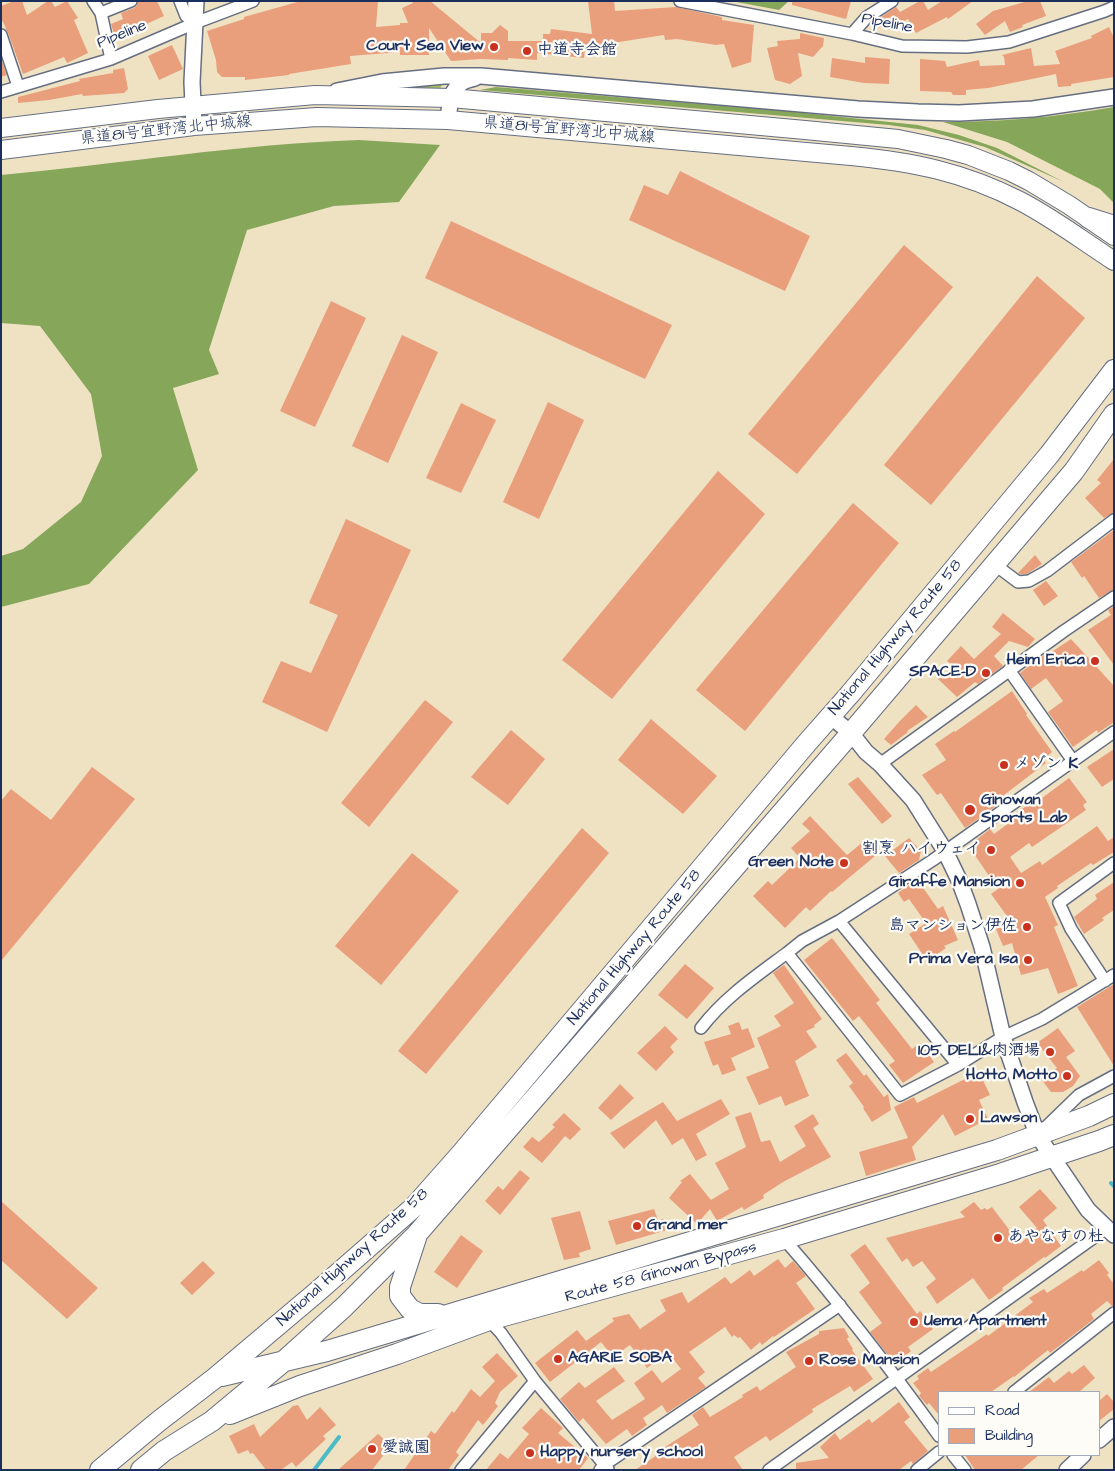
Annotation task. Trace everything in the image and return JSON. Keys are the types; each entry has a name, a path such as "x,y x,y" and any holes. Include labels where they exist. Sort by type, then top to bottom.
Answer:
{"highway":[{"path":"1089,218 1114,226"},
{"name":"National Highway Route 58","path":"100,1470 302,1305 414,1206 460,1155 830,716 1048,455 1110,376"},
{"name":"National Highway Route 58","path":"141,1470 164,1451 212,1421 297,1355 417,1234 851,733 1074,471 1114,414"},
{"name":"Route 58 Ginowan Bypass","path":"215,1378 469,1308 997,1150 1089,1116 1114,1104"},
{"name":"Route 58 Ginowan Bypass","path":"212,1421 300,1386 397,1354 489,1320 784,1239 1052,1158 1114,1134"},
{"path":"417,1234 400,1286 400,1296 403,1302 410,1309 420,1314 434,1314 469,1308"},
{"path":"302,1305 297,1320 297,1355 322,1362 397,1354"}],"main road":[{"name":"県道81号宜野湾北中城線","path":"1,128 158,109 315,95 451,98 898,139 925,144 968,156 1009,171 1050,192 1114,236"},
{"name":"県道81号宜野湾北中城線","path":"1,150 194,126 317,117 448,120 859,157 917,164 977,182 1021,202 1112,261"},
{"path":"1110,376 1114,359"}],"street":[{"path":"93,1 102,13 111,59"},
{"path":"102,13 131,1"},
{"path":"180,1 186,16 195,23"},
{"path":"194,126 192,82 196,1"},
{"name":"Pipeline","path":"1,92 111,59 195,23 253,1"},
{"name":"Pipeline","path":"680,1 852,34 902,46 967,47 1009,42 1114,7"},
{"path":"852,34 866,17 892,1"},
{"path":"1,35 18,86"},
{"path":"315,95 382,82 444,76 481,76 858,109 913,112 959,113 1033,109 1114,96"},
{"path":"448,120 451,98 454,91 462,82 481,76"},
{"path":"994,564 1018,582 1029,581 1047,571 1114,520"},
{"path":"880,764 1009,670 1114,597"},
{"path":"1009,670 1073,761"},
{"path":"769,1470 897,1378 1110,1231 1088,1210 1038,1136 1004,1037 976,930 959,880 945,851 913,800 880,764 866,752 851,733 830,716"},
{"path":"701,1028 714,1011 737,990 802,941 839,921 933,860 1114,732"},
{"path":"787,953 900,1095 958,1066 1004,1037 1042,1019 1110,978 1071,929 1058,903 1114,863"},
{"path":"839,921 958,1066"},
{"path":"1038,1136 1079,1095 1114,1076"},
{"path":"784,1239 840,1305 938,1435"},
{"path":"489,1320 604,1468 840,1305"},
{"path":"1015,1391 1114,1313"},
{"path":"461,1470 535,1381"},
{"path":"1100,1439 1114,1427"},
{"path":"917,1470 938,1453"},
{"path":"954,1456 965,1470"},
{"path":"1067,1470 1082,1456"}],"green space":[{"path":"731,1 789,1 779,10"},
{"path":"443,82 439,92 384,87"},
{"path":"496,87 785,111 918,125 959,135 997,148 1064,182 985,147 925,130 889,125 480,90"},
{"path":"1114,107 1114,203 1100,189 1007,142 943,122 1028,118"},
{"path":"359,140 440,145 399,202 334,206 247,230 209,350 219,374 173,388 198,470 89,584 1,607 1,556 23,549 81,502 102,456 91,394 40,326 1,323 1,175 224,150"}],"building":[{"path":"14,1 22,1 27,15 48,1 51,1 55,7 67,1 78,18 74,20 88,53 67,63 64,57 23,74 1,18 1,6"},
{"path":"138,1 157,1 164,16 142,26 143,29 116,40 111,24 123,19 121,13 134,8"},
{"path":"301,1 378,1 376,27 408,23 402,8 413,3 412,1 430,1 481,43 481,33 492,33 500,25 508,31 508,41 543,41 543,34 550,34 551,29 592,34 588,1 614,1 615,11 676,7 722,17 722,20 754,25 751,62 732,68 724,44 716,45 677,39 665,40 664,35 593,46 593,49 585,48 584,58 537,53 537,60 508,58 508,60 451,61 429,28 429,55 400,55 400,52 350,56 351,64 289,75 245,80 245,77 222,77 217,72 216,60 207,31 244,19 244,17"},
{"path":"792,1 851,1 846,19 792,5"},
{"path":"923,1 928,10 942,1 973,1 948,19 947,17 916,33 908,19 889,30 884,25 879,28 875,21 896,7 900,12"},
{"path":"1028,1 1040,1 1046,16 1022,25 1023,27 1010,32 1005,21 985,35 976,24 993,11"},
{"path":"1109,27 1114,38 1114,77 1058,87 1056,74 988,88 966,90 966,95 953,95 951,92 920,91 920,59 945,61 947,67 979,60 980,66 1005,65 1002,55 1031,48 1034,66 1060,64 1055,51 1092,38 1091,36"},
{"path":"800,33 824,38 823,46 813,57 798,53 802,76 790,84 775,80 767,48 778,46 777,41 800,39"},
{"path":"172,45 183,69 159,80 148,56"},
{"path":"865,57 890,59 889,84 864,83 830,77 832,58 865,63"},
{"path":"1,59 7,75 1,77"},
{"path":"124,68 128,89 124,93 83,96 82,94 18,103 18,97 80,81 79,79 113,73 113,70"},
{"path":"680,171 810,236 785,291 629,220 644,185 668,195"},
{"path":"451,221 672,325 645,379 425,278"},
{"path":"904,245 953,287 797,474 748,434"},
{"path":"1037,276 1085,318 931,505 884,465"},
{"path":"331,301 366,318 315,427 280,411"},
{"path":"402,335 438,352 388,463 352,446"},
{"path":"548,402 584,420 539,519 503,502"},
{"path":"461,403 496,420 461,493 426,478"},
{"path":"1114,459 1114,513 1104,518 1085,498 1101,483 1097,480"},
{"path":"718,471 765,514 612,699 562,660"},
{"path":"853,503 899,543 745,731 696,690"},
{"path":"346,519 411,550 327,732 262,702 281,661 311,673 338,615 309,603"},
{"path":"1114,530 1114,590 1099,598 1084,576 1082,578 1071,562"},
{"path":"1035,555 1042,564 1027,574 1018,573"},
{"path":"1046,581 1058,596 1044,606 1033,590"},
{"path":"1114,606 1114,665 1088,630 1111,615 1108,610"},
{"path":"1003,613 1035,639 1028,647 1009,641 994,656 1003,666 978,684 975,682 957,697 938,679 954,666 947,661 961,646 974,659 1001,634 992,627"},
{"path":"1071,639 1114,686 1114,722 1098,733 1097,730 1073,747 1048,712 1063,701 1046,678 1031,689 1020,673 1049,651 1050,653"},
{"path":"1012,691 1052,752 1043,760 1046,763 1004,795 1006,799 965,828 941,793 937,795 922,775 946,760 935,744"},
{"path":"425,700 453,722 369,827 341,803"},
{"path":"916,705 928,717 907,731 891,745 884,739"},
{"path":"651,719 717,776 683,814 618,760"},
{"path":"511,730 545,759 508,805 471,777"},
{"path":"1114,749 1114,779 1102,787 1087,767"},
{"path":"92,767 135,799 1,961 1,801 11,789 51,820"},
{"path":"858,777 892,816 882,824 848,784"},
{"path":"1069,778 1087,802 1083,805 1086,810 1032,847 1029,843 1010,857 1021,873 1040,861 1042,865 1097,826 1108,841 1114,837 1114,852 1093,865 1091,863 1057,886 1058,888 1045,897 1058,925 1054,927 1078,986 1058,994 1048,968 1021,975 1012,943 1003,946 996,929 1012,923 991,894 998,889 972,851 974,849 970,845 990,829 994,834 1013,820 1010,817 1041,796 1042,798"},
{"path":"810,816 847,855 863,842 875,856 831,891 810,911 806,907 785,928 753,896 768,881 772,885 800,858 791,848 810,831 802,824"},
{"path":"582,828 609,853 426,1074 398,1051"},
{"path":"909,838 921,851 919,860 899,873 885,856"},
{"path":"412,853 459,891 381,985 335,946"},
{"path":"917,879 938,909 943,906 958,940 944,946 946,948 927,961 909,934 926,923 909,899 904,902 898,893"},
{"path":"1114,882 1114,910 1102,918 1104,920 1084,934 1074,917 1097,899 1095,895"},
{"path":"832,938 880,1000 876,1003 912,1049 920,1043 934,1062 903,1083 889,1065 895,1061 859,1016 853,1021 804,960"},
{"path":"685,964 714,988 687,1019 658,995"},
{"path":"784,965 822,1019 814,1025 815,1027 806,1031 817,1047 795,1061 809,1096 785,1106 781,1096 759,1105 746,1077 769,1068 757,1038 781,1026 774,1016 794,1003 773,973"},
{"path":"1114,984 1114,1066 1077,1007"},
{"path":"739,1022 742,1030 748,1028 755,1047 731,1058 736,1070 722,1075 718,1064 713,1066 704,1042 731,1034 728,1026"},
{"path":"665,1026 678,1039 670,1047 674,1052 656,1071 637,1053"},
{"path":"1058,1028 1075,1051 1066,1057 1080,1076 1073,1086 1063,1092 1051,1092 1041,1079 1057,1068 1037,1043"},
{"path":"846,1053 884,1097 888,1094 891,1110 872,1122 849,1086 853,1083 836,1060"},
{"path":"979,1072 990,1095 979,1100 988,1119 955,1136 943,1114 912,1147 916,1160 866,1176 859,1152 908,1138 894,1107 914,1097 917,1103"},
{"path":"620,1084 634,1098 611,1120 598,1108"},
{"path":"721,1099 730,1114 696,1134 707,1155 696,1161 683,1138 672,1145 656,1120 624,1149 610,1133 663,1102 677,1121"},
{"path":"751,1112 761,1142 770,1140 780,1162 806,1146 794,1126 813,1114 819,1124 813,1128 831,1157 783,1182 763,1195 764,1198 744,1210 742,1207 717,1221 710,1209 697,1224 669,1198 682,1182 680,1181 690,1174 711,1200 729,1189 715,1163 746,1147 735,1117"},
{"path":"564,1113 581,1129 570,1140 565,1136 542,1163 523,1147 532,1137 539,1142 555,1127 552,1125"},
{"path":"520,1170 530,1178 500,1215 485,1201 498,1186 503,1190"},
{"path":"1040,1189 1057,1208 1043,1220 1061,1246 1002,1288 1003,1290 989,1300 973,1278 937,1304 926,1287 936,1279 922,1261 913,1267 907,1258 902,1262 886,1238 965,1217 960,1212 974,1202 981,1210 985,1208 987,1210 992,1207 1020,1244 1037,1228 1019,1207"},
{"path":"1,1201 98,1288 67,1319 1,1260"},
{"name":"Grand mer","path":"654,1209 658,1220 664,1219 667,1230 616,1245 608,1221"},
{"path":"580,1211 591,1249 579,1253 580,1257 564,1260 551,1218"},
{"path":"461,1235 483,1251 457,1288 434,1272"},
{"path":"865,1244 917,1314 920,1311 933,1329 908,1347 911,1351 895,1364 870,1332 882,1323 859,1292 870,1283 850,1255"},
{"path":"778,1259 785,1268 793,1261 806,1276 796,1283 815,1309 762,1345 760,1342 751,1350 740,1337 738,1338 734,1335 732,1337 725,1327 689,1352 705,1372 698,1378 706,1387 667,1413 662,1405 643,1418 647,1425 632,1436 627,1429 606,1444 583,1418 579,1422 560,1399 579,1382 585,1388 614,1367 625,1381 596,1401 612,1420 645,1399 634,1383 652,1370 662,1383 681,1369 668,1352 647,1368 630,1345 613,1357 601,1342 550,1382 535,1363 577,1330 586,1341 614,1321 612,1318 629,1314 640,1329 666,1311 660,1300 682,1292 688,1303 725,1277 731,1284 750,1270 754,1276"},
{"path":"1099,1260 1109,1273 1107,1275 1114,1284 1114,1306 1107,1301 1091,1314 1094,1319 1050,1353 1048,1350 1014,1377 992,1391 938,1391 938,1414 929,1403 927,1405 919,1396 921,1393 913,1383 919,1379 917,1376 928,1368 931,1372 987,1334 988,1336 1033,1302 1029,1298 1044,1289 1047,1293 1082,1270 1083,1272"},
{"path":"203,1261 215,1273 192,1295 180,1283"},
{"path":"844,1328 849,1337 847,1339 852,1350 873,1379 854,1392 850,1386 812,1409 813,1412 770,1441 766,1436 734,1457 743,1470 635,1470 660,1453 659,1451 699,1425 692,1415 703,1407 710,1417 757,1386 760,1391 796,1367 786,1352 819,1334 819,1331"},
{"path":"497,1353 518,1376 500,1392 495,1403 498,1406 483,1425 478,1420 456,1452 459,1455 448,1470 404,1470 431,1431 435,1434 452,1411 454,1413 471,1389 480,1397 495,1381 482,1367"},
{"path":"1084,1365 1095,1378 1080,1391 1030,1391 1049,1377 1054,1383 1069,1371 1072,1374"},
{"path":"1107,1394 1114,1402 1114,1409 1100,1420 1100,1400"},
{"path":"899,1402 910,1417 904,1422 928,1451 913,1464 911,1461 899,1470 796,1470 796,1463 829,1458 820,1447 835,1433 840,1440 869,1419 872,1423"},
{"path":"298,1405 307,1420 320,1407 336,1425 323,1436 326,1439 296,1467 292,1462 281,1470 266,1470 253,1453 250,1454 248,1450 238,1454 229,1436 254,1424 260,1437 293,1406"},
{"path":"541,1408 563,1428 558,1433 588,1458 579,1470 486,1470 500,1453 508,1459 529,1434 522,1428"},
{"name":"愛誠園","path":"378,1434 386,1441 381,1446 386,1452 372,1470 338,1470"},
{"path":"966,1456 1038,1456 1021,1470 975,1470"}],"waterway":[{"path":"1111,1183 1114,1186"},
{"path":"314,1470 339,1437"}],"place":[{"name":"Court Sea View","path":"494,47"},
{"name":"中道寺会館","path":"527,51"},
{"name":"Heim Erica","path":"1095,661"},
{"name":"SPACE-D","path":"986,673"},
{"name":"メゾン K","path":"1004,765"},
{"name":"Ginowan Sports Lab","path":"970,810"},
{"name":"割烹 ハイウェイ","path":"991,850"},
{"name":"Green Note","path":"844,863"},
{"name":"Giraffe Mansion","path":"1020,883"},
{"name":"島マンション伊佐","path":"1027,927"},
{"name":"Prima Vera Isa","path":"1028,960"},
{"name":"105 DELI&肉酒場","path":"1050,1052"},
{"name":"Hotto Motto","path":"1067,1076"},
{"name":"Lawson","path":"970,1119"},
{"name":"Grand mer","path":"637,1226"},
{"name":"あやなすの杜","path":"998,1238"},
{"name":"Uema Apartment","path":"914,1322"},
{"name":"AGARIE SOBA","path":"558,1359"},
{"name":"Rose Mansion","path":"809,1361"},
{"name":"愛誠園","path":"372,1449"},
{"name":"Happy nursery school","path":"530,1453"}]}
